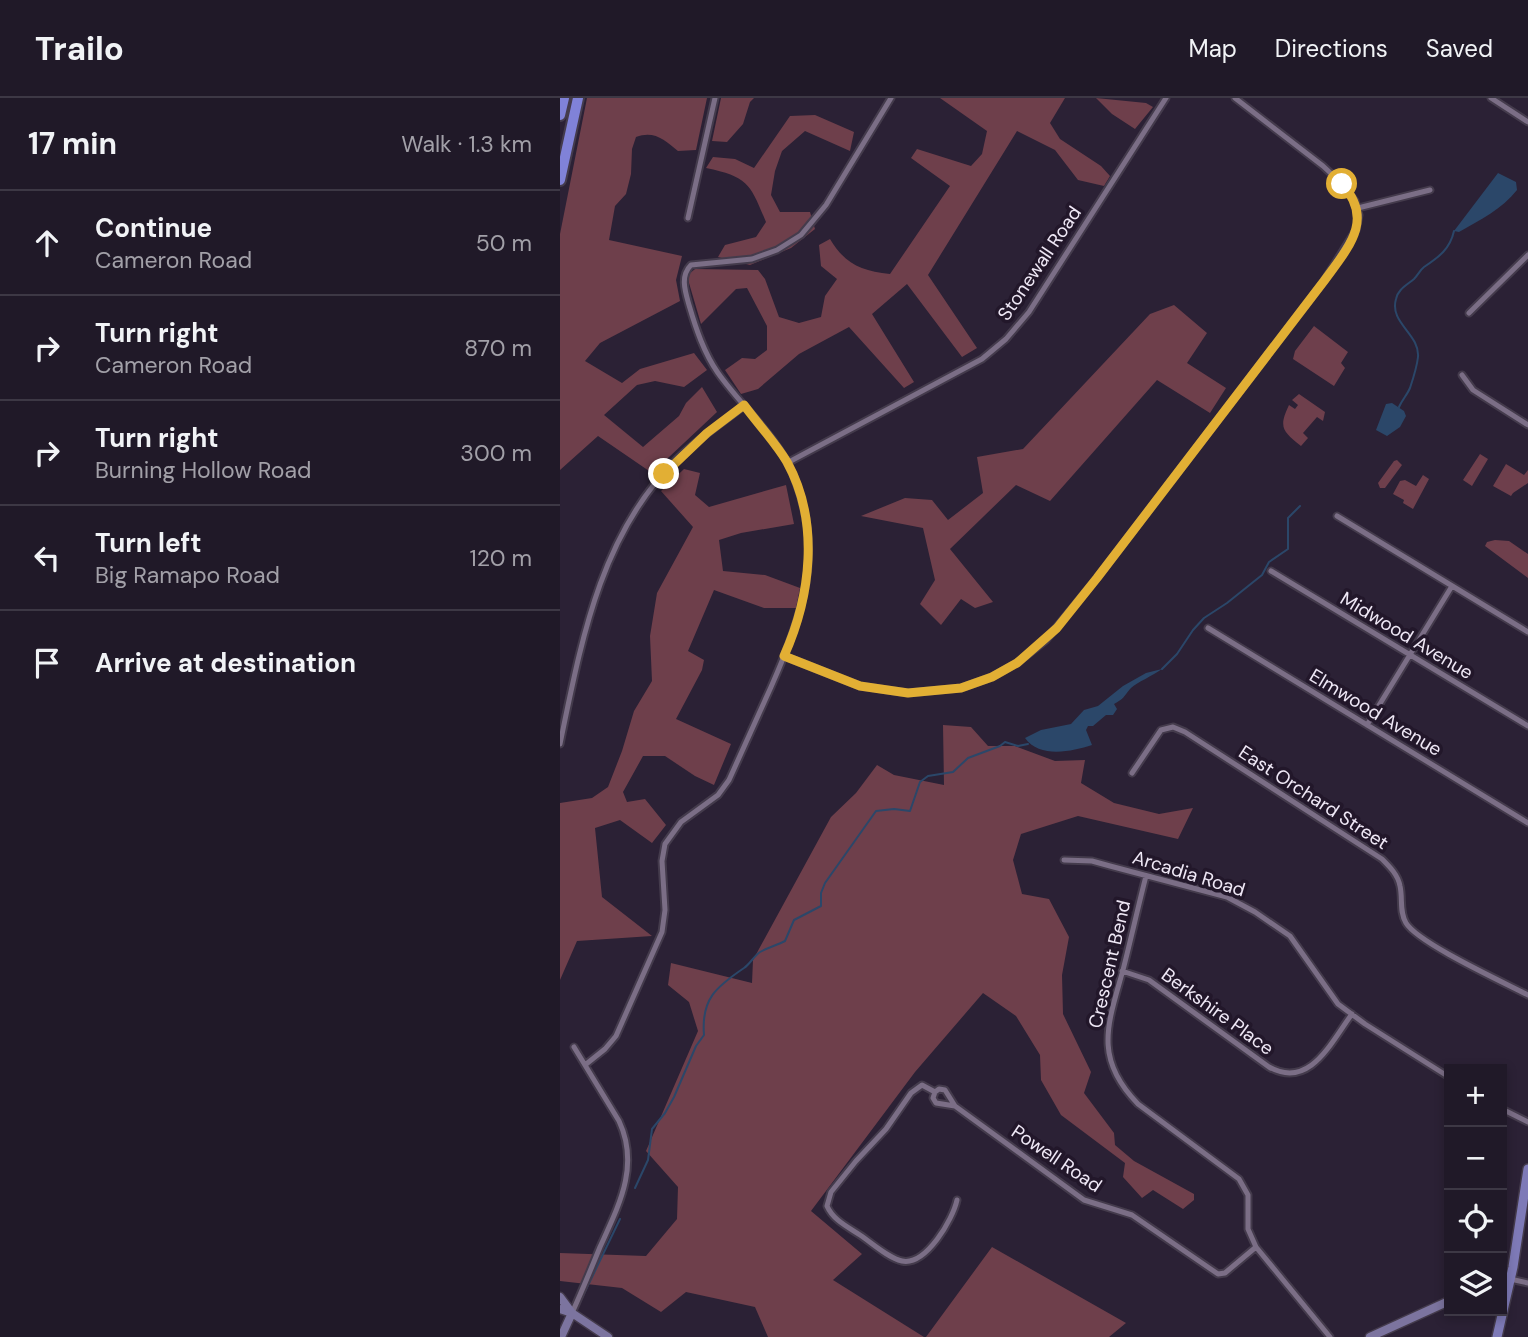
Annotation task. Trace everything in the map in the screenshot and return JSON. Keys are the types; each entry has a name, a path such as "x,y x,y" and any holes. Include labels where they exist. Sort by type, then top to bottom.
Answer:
{"highway":[{"path":"560,116 564,98"},
{"path":"560,180 578,98"}],"main road":[{"path":"1507,1275 1528,1169"},
{"path":"560,1297 572,1313"},
{"path":"1370,1337 1444,1303"},
{"path":"560,1308 608,1337"},
{"path":"561,1337 572,1313"},
{"path":"1497,1337 1500,1316"}],"street":[{"path":"688,218 716,98"},
{"path":"585,1065 616,1036 658,943 665,910 662,861 669,837 681,822 724,788 784,656 802,607 808,555 802,502 787,463 718,373 699,337 686,295 686,270 691,265 737,262 763,256 801,235 826,205 891,98"},
{"name":"Stonewall Road","path":"787,463 968,368 1006,339 1029,312 1166,98"},
{"path":"784,656 860,686 908,693 943,691 976,683 1009,668 1034,651 1057,628 1324,281 1356,230 1358,208 1352,194 1235,98"},
{"path":"1491,98 1528,122"},
{"path":"1358,208 1430,190"},
{"path":"1469,313 1528,255"},
{"path":"1462,375 1474,390 1528,425"},
{"path":"560,744 591,610 611,555 626,526 642,501 676,461 744,405"},
{"path":"1337,516 1528,632"},
{"name":"Midwood Avenue","path":"1271,571 1528,726"},
{"path":"1367,725 1452,586"},
{"name":"Elmwood Avenue","path":"1208,628 1528,823"},
{"name":"East Orchard Street","path":"1132,773 1161,730 1173,727 1185,732 1382,859 1401,886 1402,914 1406,924 1421,939 1528,995"},
{"name":"Arcadia Road","path":"1064,860 1092,861 1227,897 1290,936 1327,991 1352,1014 1444,1074"},
{"name":"Crescent Bend","path":"1146,876 1110,1013 1107,1042 1118,1078 1138,1104 1239,1179 1248,1195 1248,1229 1256,1247"},
{"name":"Berkshire Place","path":"1122,971 1149,980 1269,1067 1283,1073 1298,1073 1312,1067 1352,1014"},
{"path":"572,1313 623,1196 628,1171 624,1133 574,1047"},
{"path":"935,1092 922,1085 911,1093 886,1129 831,1192 827,1206 837,1220 896,1259 908,1261 925,1254 948,1222 957,1200"},
{"name":"Powell Road","path":"955,1106 936,1103 933,1097 935,1092 939,1089 945,1090 955,1106 1084,1200 1132,1215 1218,1274 1225,1273 1256,1247"},
{"path":"1507,1112 1528,1122"},
{"path":"1256,1247 1330,1337"},
{"path":"1507,1280 1528,1283"}],"shaded area":[{"path":"587,98 707,98 696,150 678,151 654,135 636,137 626,194 615,206 609,240 682,256 676,280 680,301 600,343 585,361 622,383 640,369 694,353 707,370 684,387 655,381 637,385 604,415 643,447 679,416 686,403 702,387 717,412 652,473 598,436 560,470 560,234"},
{"path":"721,98 754,98 750,102 743,124 727,142 712,141"},
{"path":"940,98 1065,98 1050,123 1060,139 1101,166 1110,176 1104,186 1078,180 1055,150 1017,131 928,275 977,348 962,357 907,284 872,314 914,382 904,388 849,327 799,354 758,389 741,394 725,370 742,358 755,359 767,350 767,326 747,288 736,289 701,324 689,283 689,274 695,269 758,270 765,279 779,317 799,323 821,317 825,296 837,279 821,266 819,245 830,239 842,255 855,265 890,274 950,186 911,158 917,149 971,166 982,154 987,131"},
{"path":"1096,98 1146,103 1153,107 1135,129 1112,114"},
{"path":"815,115 854,132 850,151 805,131 782,151 771,195 780,212 810,212 815,229 791,248 750,265 718,257 725,245 756,237 766,222 746,184 731,175 706,168 713,157 735,159 754,168 790,116"},
{"path":"1174,305 1207,333 1187,363 1226,388 1210,413 1157,380 1050,501 1016,485 950,549 993,602 975,608 961,599 941,625 920,604 935,580 923,528 861,516 905,498 932,500 948,520 983,493 977,457 1023,449 1150,314"},
{"path":"1314,326 1348,352 1341,363 1345,368 1334,386 1293,359 1295,351"},
{"path":"1299,394 1325,412 1323,421 1317,417 1303,433 1308,438 1301,446 1286,432 1283,424 1289,405 1295,409 1298,405 1292,400"},
{"path":"1480,454 1488,459 1472,486 1463,480"},
{"path":"1397,460 1402,465 1385,488 1380,488 1378,483"},
{"path":"1506,464 1524,475 1528,470 1528,483 1511,496 1493,486"},
{"path":"684,469 700,473 695,495 709,507 786,485 794,524 741,533 719,540 723,571 765,575 800,588 796,608 764,608 714,590 688,651 704,660 702,670 676,719 731,744 714,785 665,756 643,756 623,792 627,802 645,799 666,825 652,843 620,820 595,828 602,897 652,936 577,941 560,980 560,803 592,798 608,787 634,711 652,681 650,636 657,593 693,527 661,491"},
{"path":"1423,475 1429,479 1413,509 1393,494 1400,481 1405,480 1416,486"},
{"path":"1509,541 1528,554 1528,578 1485,546 1487,542"},
{"path":"943,725 971,727 988,746 1015,746 1055,761 1085,760 1081,783 1114,803 1159,814 1193,808 1178,839 1078,816 1021,834 1013,860 1022,894 1049,899 1069,937 1062,975 1063,1014 1091,1072 1084,1093 1114,1133 1115,1145 1134,1161 1194,1194 1194,1200 1183,1209 1153,1190 1142,1198 1123,1177 1125,1163 1061,1115 1041,1080 1040,1055 1016,1016 983,993 915,1072 811,1211 862,1254 833,1280 924,1337 768,1337 755,1307 686,1292 661,1312 622,1288 560,1281 560,1253 646,1256 677,1219 678,1187 646,1151 698,1031 689,1002 668,985 671,963 752,983 753,960 831,817 856,793 877,765 894,775 944,785"},
{"path":"992,1247 1126,1323 1109,1337 926,1337"}],"water":[{"path":"1498,173 1516,182 1517,190 1490,214 1459,232 1454,231"},
{"path":"1392,403 1404,411 1406,416 1400,427 1387,436 1376,430 1386,404"},
{"path":"1162,669 1131,688 1114,704 1117,709 1113,715 1106,715 1093,726 1088,726 1086,730 1092,745 1056,752 1038,749 1025,738 1041,730 1071,724 1084,710 1098,706 1123,686 1146,673"}],"waterway":[{"path":"1399,407 1410,388 1418,357 1414,342 1397,315 1397,296 1423,268 1443,252 1454,231"},
{"path":"1162,669 1204,618 1262,575 1269,562 1288,549 1288,518 1300,506"},
{"path":"635,1188 648,1160 652,1129 674,1097 696,1046 704,1035 705,1012 718,988 760,952 785,941 794,920 821,906 821,893 825,883 876,811 910,811 920,782 928,776 953,772 968,758 1005,742 1018,746 1028,744"},
{"path":"579,1304 620,1219"}],"route":[{"path":"664,474 707,433 744,405 787,463 798,487 806,520 806,589 797,626 784,656 843,681 894,692 943,691 992,677 1031,653 1057,628 1324,281 1349,243 1358,222 1358,208 1352,194 1342,184"}]}
